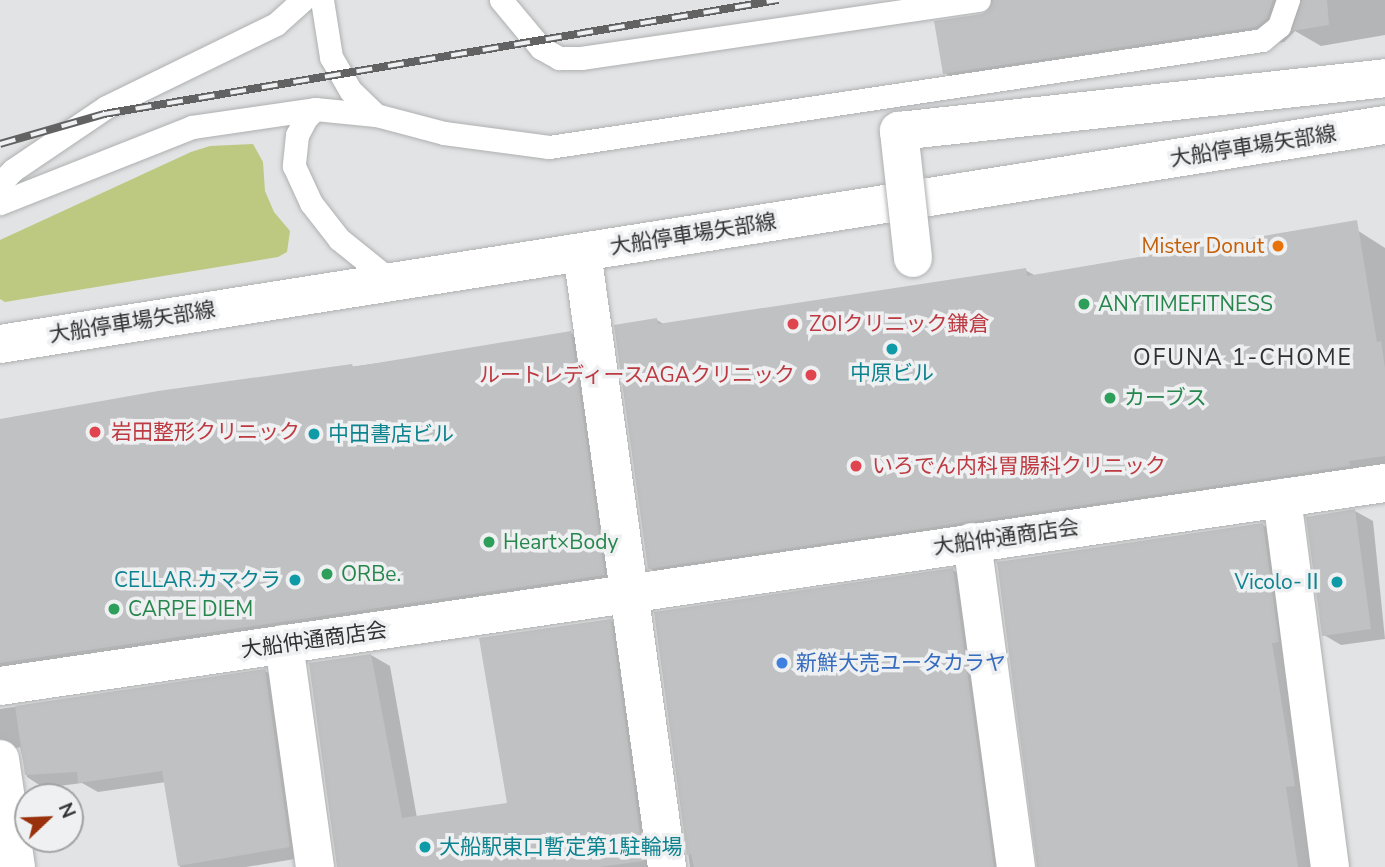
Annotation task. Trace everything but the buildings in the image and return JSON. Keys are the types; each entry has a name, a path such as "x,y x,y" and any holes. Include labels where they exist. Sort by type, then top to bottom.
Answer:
{"street":[{"path":"913,258 899,131 1385,78"},
{"name":"大船停車場矢部線","path":"0,344 1385,128"},
{"path":"582,252 627,593 667,867"},
{"name":"大船仲通商店会","path":"0,686 1385,483"},
{"path":"1282,498 1330,867"},
{"path":"972,542 1016,867"},
{"path":"284,644 315,867"},
{"path":"0,759 16,867"}],"lane":[{"path":"0,183 13,170 106,107 276,23 303,0"},
{"path":"322,0 331,57 351,91 376,115"},
{"path":"501,0 541,48 559,58 581,58 979,0"},
{"path":"0,203 192,127 316,109 376,115 444,133 549,147 1262,40 1279,26 1288,0"},
{"path":"316,109 306,118 297,135 294,166 311,203 339,239 391,281"}],"green space":[{"path":"253,144 263,162 265,191 274,212 290,231 287,252 278,257 5,302 0,299 0,240 191,152 210,146"}],"railway":[{"path":"0,144 104,114 778,0"}],"place":[{"name":"Mister Donut","path":"1278,246"},
{"name":"ANYTIMEFITNESS","path":"1084,304"},
{"name":"ZOIクリニック鎌倉","path":"793,324"},
{"name":"中原ビル","path":"892,349"},
{"name":"ルートレディースAGAクリニック","path":"811,375"},
{"name":"カーブス","path":"1110,398"},
{"name":"岩田整形クリニック","path":"95,432"},
{"name":"中田書店ビル","path":"314,434"},
{"name":"いろでん内科胃腸科クリニック","path":"856,466"},
{"name":"Heart×Body","path":"489,542"},
{"name":"ORBe.","path":"327,574"},
{"name":"CELLAR.カマクラ","path":"295,580"},
{"name":"Vicolo-Ⅱ","path":"1337,582"},
{"name":"CARPE DIEM","path":"114,609"},
{"name":"新鮮大売ユータカラヤ","path":"782,663"},
{"name":"大船駅東口暫定第1駐輪場","path":"425,847"}],"district":[{"name":"OFUNA 1-CHOME","path":"1243,358"}]}
